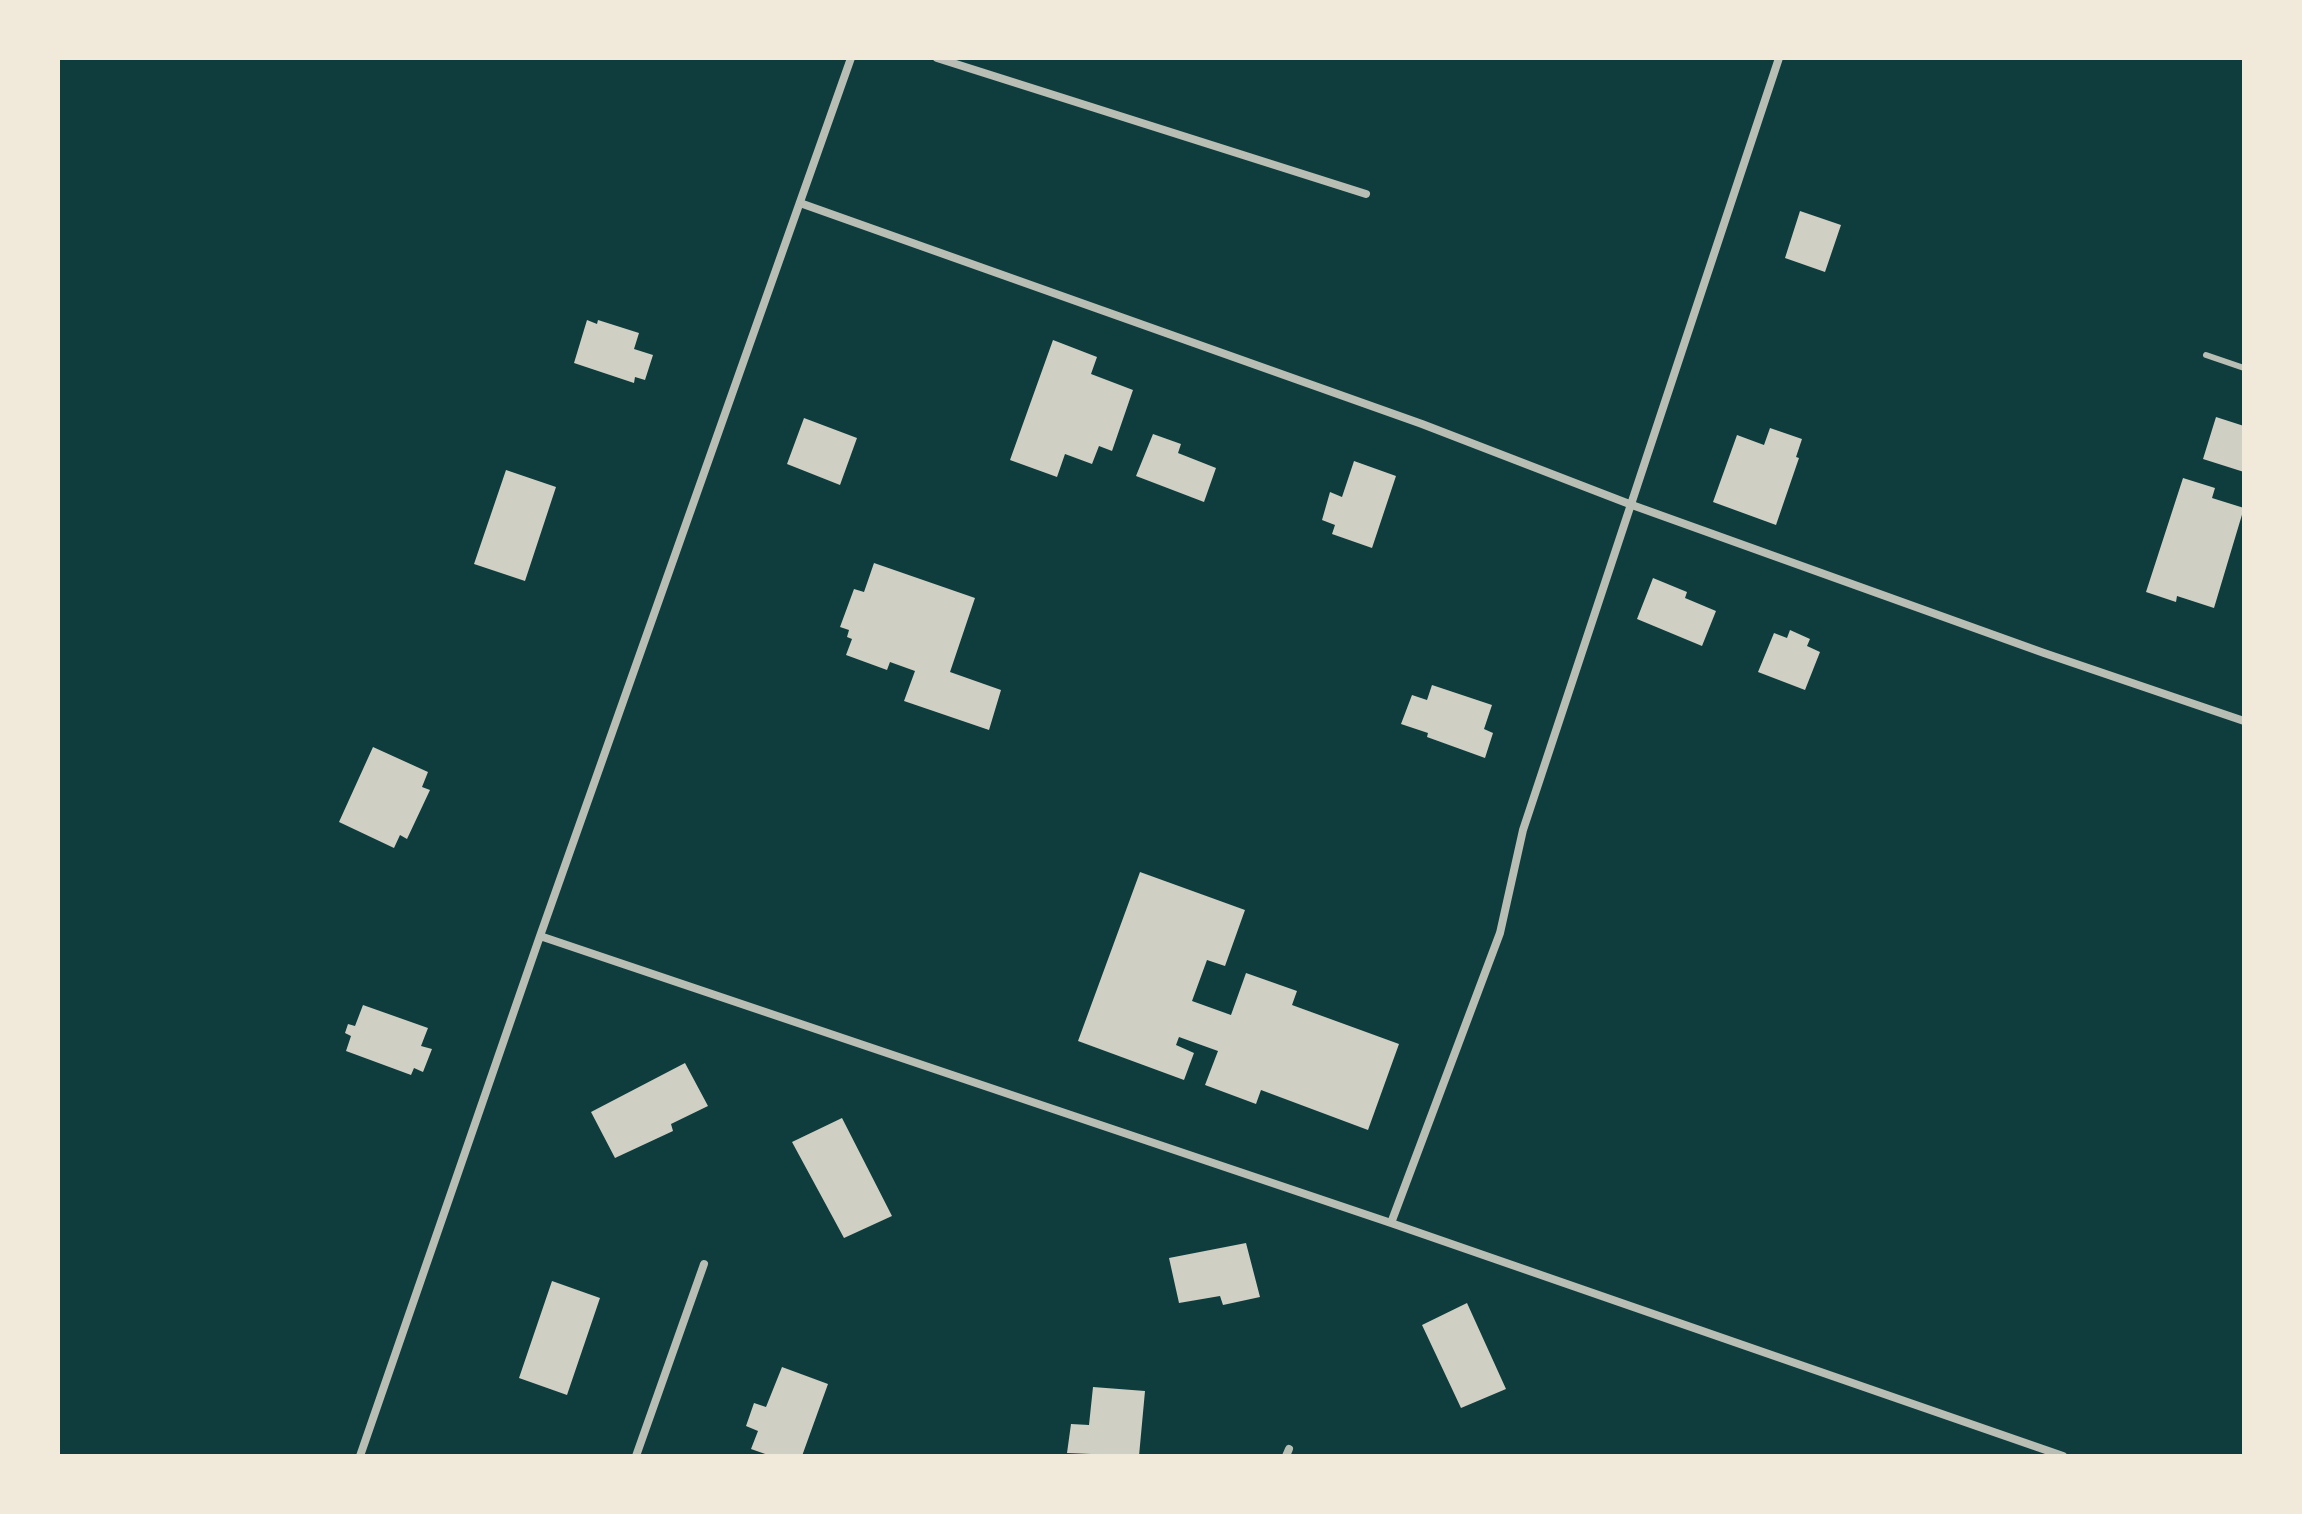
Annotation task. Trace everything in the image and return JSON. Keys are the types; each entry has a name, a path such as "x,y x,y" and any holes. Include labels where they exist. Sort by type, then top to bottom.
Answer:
{"street":[{"path":"360,1456 540,936 851,58"},
{"path":"937,58 1366,194"},
{"path":"1391,1223 1500,933 1523,830 1779,58"},
{"path":"800,203 1407,418 1632,505 2044,653 2244,721"},
{"path":"540,936 1391,1223 2063,1456"},
{"path":"636,1456 704,1264"}],"lane":[{"path":"2206,355 2244,368"}],"building":[{"path":"1800,211 1841,225 1825,272 1785,258"},
{"path":"587,320 597,324 598,320 639,333 634,349 653,355 645,380 635,377 634,383 574,363"},
{"path":"1053,340 1097,357 1091,374 1133,390 1112,451 1099,446 1092,464 1065,454 1057,477 1010,460"},
{"path":"2216,417 2244,426 2244,472 2203,459"},
{"path":"804,418 857,438 840,485 787,464"},
{"path":"1770,428 1802,439 1796,457 1799,458 1776,525 1713,502 1737,435 1764,445"},
{"path":"1153,434 1181,444 1178,453 1216,468 1204,502 1136,476"},
{"path":"1354,461 1396,476 1372,548 1332,534 1335,525 1322,520 1330,492 1342,497"},
{"path":"506,470 556,487 525,581 474,564"},
{"path":"2183,478 2215,488 2212,498 2244,508 2214,608 2177,596 2176,602 2146,592"},
{"path":"874,563 975,598 950,672 1001,690 989,730 904,701 915,671 890,662 887,670 846,655 852,639 847,637 849,630 840,627 854,589 864,592"},
{"path":"1653,578 1687,592 1685,598 1716,611 1702,646 1637,619"},
{"path":"1790,630 1810,639 1807,646 1820,652 1805,690 1758,672 1774,633 1787,638"},
{"path":"1432,685 1492,705 1484,729 1493,733 1485,758 1401,724 1412,695 1427,700"},
{"path":"373,747 428,772 422,787 430,790 407,839 400,835 394,848 339,822"},
{"path":"1140,872 1245,910 1225,966 1207,960 1192,1001 1231,1015 1246,973 1297,991 1292,1005 1399,1044 1368,1130 1261,1090 1256,1104 1205,1085 1218,1051 1179,1037 1176,1045 1194,1053 1184,1080 1078,1041"},
{"path":"363,1005 428,1028 421,1046 432,1049 423,1072 414,1068 411,1075 346,1051 351,1036 345,1033 348,1024 355,1026"},
{"path":"685,1063 708,1106 671,1124 673,1131 615,1158 591,1112"},
{"path":"842,1118 892,1216 844,1238 792,1142"},
{"path":"1246,1243 1260,1297 1223,1305 1220,1296 1179,1303 1169,1258"},
{"path":"552,1281 600,1298 567,1395 519,1378"},
{"path":"1467,1303 1506,1389 1461,1408 1422,1325"},
{"path":"782,1367 828,1384 802,1456 771,1456 751,1449 758,1431 746,1426 754,1403 766,1407"},
{"path":"1093,1387 1145,1391 1139,1456 1067,1453 1071,1424 1089,1425"}]}
